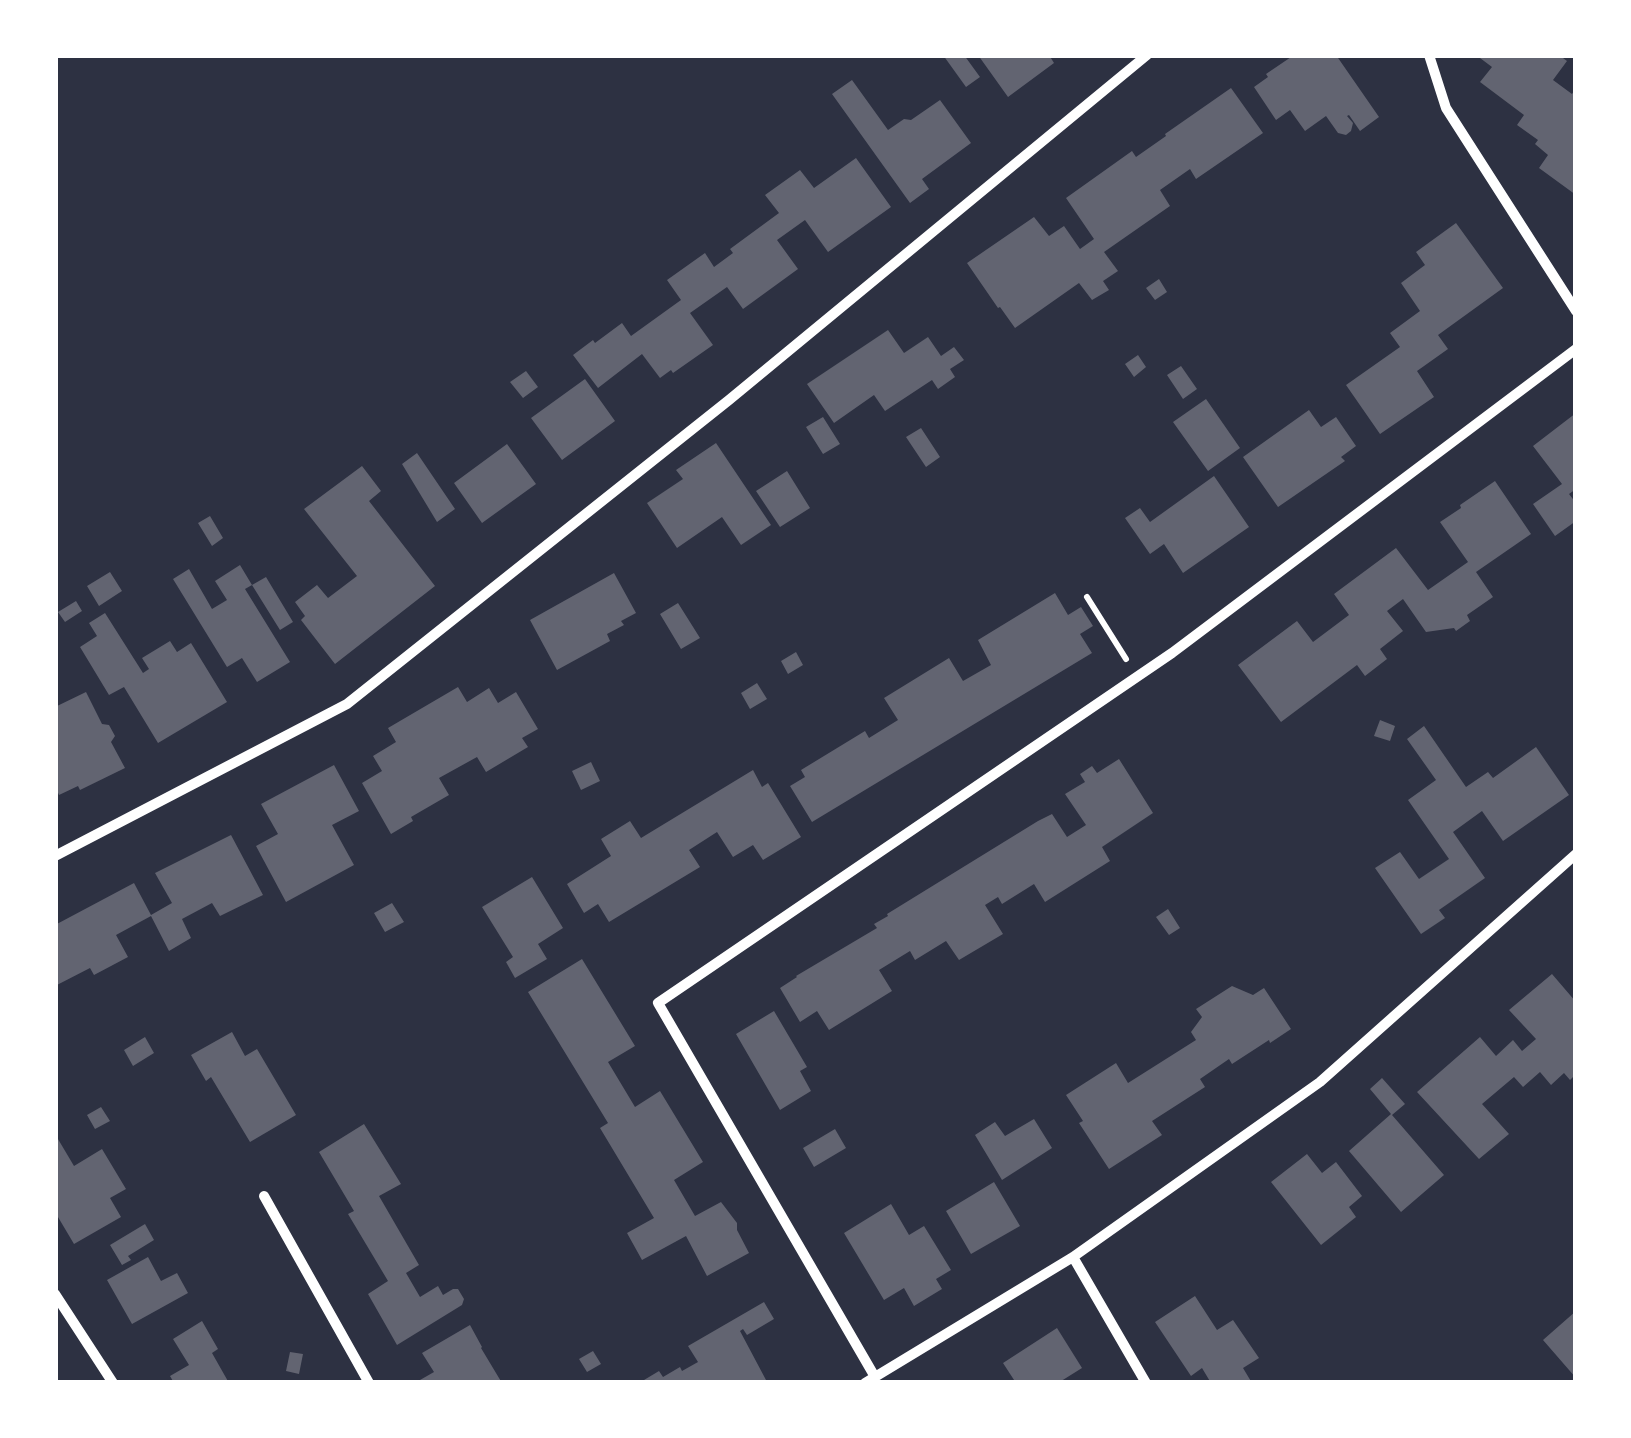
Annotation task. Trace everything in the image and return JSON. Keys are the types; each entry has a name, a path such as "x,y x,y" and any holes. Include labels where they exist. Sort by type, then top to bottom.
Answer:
{"street":[{"path":"55,856 348,704 729,400 1147,55"},
{"path":"1429,55 1446,108 1576,311"},
{"path":"1576,349 1172,653 658,1003 870,1380 1074,1257 1320,1082 1576,854"},
{"path":"264,1196 369,1383"},
{"path":"1074,1257 1146,1383"},
{"path":"55,1294 114,1383"}],"path":[{"path":"1087,598 1137,677"}],"building":[{"path":"943,55 964,55 980,77 966,87"},
{"path":"978,55 1049,55 1054,63 1008,97"},
{"path":"1294,55 1336,55 1379,117 1360,131 1347,116 1353,123 1346,135 1338,133 1326,116 1305,131 1290,110 1276,120 1254,87"},
{"path":"1476,55 1559,55 1567,61 1553,80 1572,94 1576,88 1576,195 1539,168 1548,155 1535,144 1538,140 1517,125 1524,115 1480,82 1492,67"},
{"path":"852,80 888,130 940,100 971,143 922,179 929,189 910,203 832,94"},
{"path":"1231,88 1263,133 1196,179 1190,169 1160,190 1170,206 1104,252 1118,271 1103,281 1109,290 1092,300 1079,283 1015,328 967,263 1034,217 1049,236 1064,226 1080,249 1094,239 1066,198 1132,151 1136,157"},
{"path":"856,158 891,207 828,252 805,220 777,240 798,269 743,309 727,287 690,313 713,345 660,378 642,354 598,388 573,355 622,323 631,336 681,300 667,280 705,253 714,267 733,253 730,249 779,213 765,195 800,170 814,188"},
{"path":"1456,223 1503,288 1438,335 1448,349 1417,371 1434,397 1380,434 1346,385 1400,347 1390,333 1420,311 1401,283 1425,265 1416,252"},
{"path":"1159,279 1167,292 1155,300 1146,288"},
{"path":"888,330 904,353 928,337 941,356 954,347 964,360 950,369 955,377 938,389 932,380 885,411 874,395 834,423 807,384"},
{"path":"1138,355 1146,367 1134,377 1125,364"},
{"path":"1181,366 1197,389 1183,399 1167,375"},
{"path":"526,371 538,387 523,398 510,382"},
{"path":"585,379 615,421 562,460 531,418"},
{"path":"1206,399 1240,448 1208,471 1173,422"},
{"path":"1309,410 1321,427 1336,417 1356,446 1341,457 1345,461 1278,507 1243,457"},
{"path":"1576,413 1576,489 1569,494 1576,503 1576,521 1555,536 1533,504 1562,484 1533,446"},
{"path":"823,417 840,444 823,454 806,427"},
{"path":"921,428 940,457 926,467 906,437"},
{"path":"716,443 771,525 741,545 722,517 677,548 647,503 683,479 676,470"},
{"path":"507,444 536,484 482,523 454,483"},
{"path":"417,453 455,509 437,522 402,464"},
{"path":"362,466 381,491 369,501 435,586 335,664 301,620 305,616 295,602 317,585 328,598 357,576 304,509"},
{"path":"787,471 810,508 780,527 756,491"},
{"path":"1214,476 1249,527 1183,573 1164,544 1150,554 1125,518 1140,508 1150,522"},
{"path":"1495,481 1531,534 1476,572 1493,597 1467,615 1470,621 1456,631 1454,628 1426,632 1403,599 1387,611 1403,631 1380,649 1387,659 1365,676 1357,665 1281,722 1238,665 1297,621 1313,642 1349,615 1334,594 1396,548 1428,590 1468,562 1440,522"},
{"path":"210,516 223,538 212,546 198,523"},
{"path":"240,565 252,585 245,589 290,662 257,682 242,658 227,667 173,579 189,569 212,609 227,600 215,581"},
{"path":"110,572 122,591 99,606 87,586"},
{"path":"614,573 636,613 607,634 610,641 557,670 530,620"},
{"path":"266,577 293,622 280,630 252,585"},
{"path":"1055,593 1068,615 1081,607 1093,626 1080,634 1092,653 812,822 790,786 805,777 801,770 865,731 869,738 898,720 884,698 949,658 963,681 991,665 978,640"},
{"path":"76,601 82,611 65,622 58,612"},
{"path":"678,603 700,638 681,649 660,614"},
{"path":"105,613 143,673 149,669 142,658 170,641 177,652 191,643 227,702 158,743 124,687 109,695 80,647 97,636 89,623"},
{"path":"796,652 803,665 788,674 781,661"},
{"path":"757,683 767,699 750,709 741,693"},
{"path":"458,687 467,702 489,688 498,703 516,692 538,729 522,738 528,747 486,772 477,757 439,778 449,795 391,834 362,783 382,771 373,756 396,742 388,728"},
{"path":"86,692 102,724 109,725 115,736 111,742 125,768 80,790 78,786 59,795 55,786 55,707"},
{"path":"1380,720 1395,726 1390,741 1374,736"},
{"path":"1424,726 1466,787 1488,772 1493,778 1536,747 1569,795 1503,841 1482,811 1453,832 1485,878 1439,910 1445,918 1421,934 1375,868 1400,852 1419,879 1449,859 1408,800 1436,780 1407,739"},
{"path":"1119,759 1153,813 1102,847 1110,861 1045,902 1034,884 1002,904 998,897 985,905 1003,934 959,960 946,941 915,960 910,951 879,970 892,991 829,1030 817,1011 800,1022 780,988 877,928 874,924 887,914 1038,821 1052,814 1067,837 1086,825 1065,794 1085,782 1080,774 1092,766 1097,773"},
{"path":"591,762 600,781 581,790 572,771"},
{"path":"334,765 359,811 332,825 354,865 286,902 256,846 278,834 261,804"},
{"path":"753,770 762,787 768,783 801,837 763,860 753,845 733,857 717,832 689,850 700,867 609,922 598,904 584,913 567,884 611,856 601,839 630,821 641,838"},
{"path":"231,835 263,895 220,916 212,903 182,919 191,938 169,951 151,916 116,935 128,957 94,975 90,968 55,986 55,925 134,883 151,915 172,903 155,873"},
{"path":"532,877 563,928 538,944 547,959 515,978 506,962 513,957 482,907"},
{"path":"392,903 404,922 385,932 374,913"},
{"path":"1168,909 1180,928 1169,935 1156,917"},
{"path":"582,959 635,1046 608,1062 635,1107 660,1091 703,1162 674,1180 695,1216 721,1202 737,1223 749,1253 707,1276 686,1236 642,1260 627,1233 654,1218 600,1128 608,1123 528,992"},
{"path":"1552,974 1576,1002 1576,1074 1570,1080 1564,1073 1551,1085 1540,1072 1523,1087 1514,1077 1482,1104 1509,1134 1479,1159 1417,1092 1480,1037 1496,1056 1513,1040 1522,1051 1536,1039 1509,1010"},
{"path":"1232,986 1253,995 1264,988 1291,1029 1232,1064 1229,1059 1200,1079 1205,1087 1152,1121 1162,1135 1109,1169 1066,1095 1116,1063 1128,1083 1196,1040 1191,1032 1202,1017 1196,1009"},
{"path":"774,1011 807,1067 800,1071 811,1091 780,1110 736,1034"},
{"path":"232,1032 245,1056 257,1049 296,1115 250,1142 211,1077 206,1081 191,1055"},
{"path":"145,1037 154,1053 133,1066 124,1050"},
{"path":"1382,1078 1405,1104 1392,1115 1444,1175 1401,1212 1349,1151 1391,1114 1370,1089"},
{"path":"101,1107 110,1121 95,1129 87,1115"},
{"path":"1034,1119 1052,1148 1002,1180 975,1135 995,1122 1005,1136"},
{"path":"364,1124 401,1184 379,1196 419,1265 406,1273 420,1297 438,1286 443,1295 458,1289 464,1299 462,1305 397,1345 368,1294 388,1281 348,1214 354,1211 319,1152"},
{"path":"835,1129 846,1148 814,1167 803,1148"},
{"path":"55,1134 74,1166 102,1149 126,1189 110,1198 121,1217 74,1244 55,1212"},
{"path":"1307,1154 1322,1173 1336,1162 1362,1196 1349,1207 1356,1217 1321,1245 1271,1182"},
{"path":"994,1182 1020,1226 971,1254 946,1211"},
{"path":"891,1204 909,1235 924,1226 951,1270 936,1279 942,1289 914,1306 904,1288 884,1300 844,1233"},
{"path":"145,1224 154,1240 128,1256 131,1260 122,1265 110,1245"},
{"path":"148,1257 161,1281 177,1273 188,1293 132,1324 107,1280"},
{"path":"1195,1296 1217,1330 1233,1320 1259,1358 1243,1368 1252,1383 1211,1383 1202,1368 1191,1376 1155,1322"},
{"path":"764,1302 774,1319 747,1335 743,1329 740,1331 766,1380 639,1383 659,1371 663,1377 698,1362 688,1346"},
{"path":"1576,1311 1576,1378 1543,1340"},
{"path":"202,1321 218,1349 212,1353 229,1383 174,1383 170,1376 189,1365 173,1339"},
{"path":"470,1325 502,1383 422,1383 420,1380 434,1372 422,1353"},
{"path":"1057,1328 1082,1368 1058,1383 1016,1383 1003,1363"},
{"path":"593,1351 601,1364 587,1372 579,1359"},
{"path":"290,1352 303,1354 299,1374 286,1371"}]}
